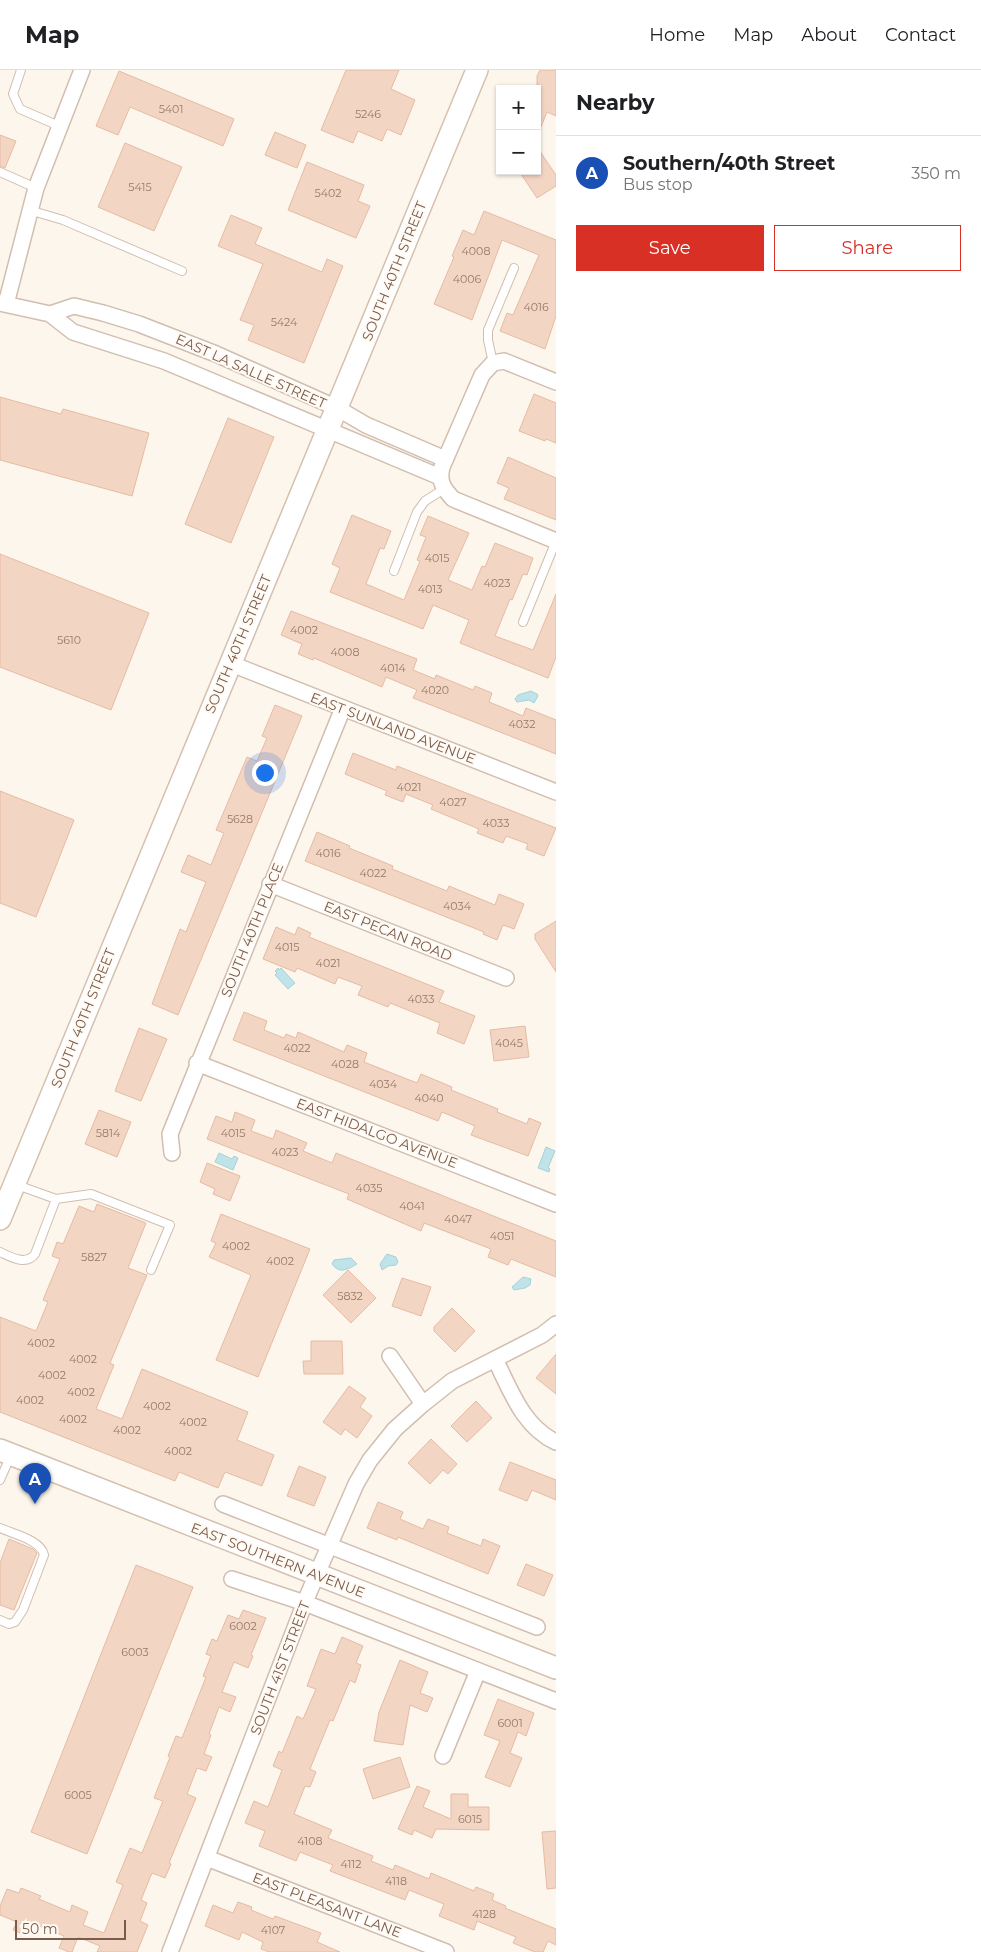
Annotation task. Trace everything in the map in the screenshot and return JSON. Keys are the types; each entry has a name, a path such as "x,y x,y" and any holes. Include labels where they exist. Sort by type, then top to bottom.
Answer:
{"main road":[{"name":"SOUTH 40TH STREET","path":"0,1219 477,70"},
{"name":"EAST SOUTHERN AVENUE","path":"6,1452 317,1576 556,1668"}],"street":[{"path":"3,304 36,188 82,70"},
{"name":"EAST LA SALLE STREET","path":"3,304 50,314 73,332 164,362 402,461 442,483 454,499 556,541"},
{"name":"EAST LA SALLE STREET","path":"50,314 74,306 103,312 139,324 216,354 337,408 366,425 445,459"},
{"path":"442,483 445,459 482,375 493,362 504,361 556,382"},
{"path":"402,461 409,444"},
{"name":"EAST SUNLAND AVENUE","path":"230,663 556,792"},
{"name":"SOUTH 40TH PLACE","path":"172,1153 170,1134 343,708"},
{"name":"EAST PECAN ROAD","path":"270,884 506,978"},
{"name":"EAST HIDALGO AVENUE","path":"198,1063 556,1204"},
{"name":"SOUTH 41ST STREET","path":"170,1952 305,1603 356,1484 370,1460 395,1429 452,1380 542,1335 556,1324"},
{"path":"390,1356 423,1404"},
{"path":"496,1359 516,1404 534,1426 556,1442"},
{"path":"223,1504 536,1627"},
{"path":"232,1579 305,1603 556,1702"},
{"path":"443,1756 478,1671"},
{"name":"EAST PLEASANT LANE","path":"207,1858 446,1952"}],"lane":[{"path":"21,70 13,94 20,109 59,126"},
{"path":"0,172 36,188"},
{"path":"29,210 63,220 182,271"},
{"path":"493,362 488,340 488,330 514,268"},
{"path":"394,571 417,512 442,483"},
{"path":"523,622 556,541"},
{"path":"15,1184 56,1199 91,1194 170,1225 151,1270"},
{"path":"0,1252 23,1261 31,1259 35,1254 56,1199"},
{"path":"0,1480 6,1452"},
{"path":"0,1528 38,1544 43,1550 44,1555 23,1610 15,1622 9,1624 0,1620"}],"water":[{"path":"531,691 538,696 534,703 529,700 517,702 515,699 518,695"},
{"path":"278,968 279,970 281,968 295,983 288,989 275,975 277,973 275,971"},
{"path":"546,1147 555,1151 548,1168 550,1169 549,1172 538,1168"},
{"path":"219,1153 232,1159 234,1156 238,1158 233,1170 215,1162"},
{"path":"387,1254 396,1257 398,1262 396,1265 388,1266 382,1270 380,1264"},
{"path":"351,1258 357,1264 347,1269 337,1269 332,1264 334,1260"},
{"path":"523,1277 531,1279 530,1285 514,1290 512,1287"}],"building":[{"path":"346,70 399,70 391,89 415,100 401,135 387,129 382,141 358,131 353,143 321,130"},
{"path":"540,70 556,70 556,116 547,112 541,127 541,85 537,85 537,76"},
{"path":"119,71 234,119 223,146 130,107 118,135 96,126"},
{"path":"275,132 306,145 297,168 265,155"},
{"path":"0,135 16,141 5,168 0,166"},
{"path":"125,143 182,167 154,231 98,207"},
{"path":"541,153 556,175 556,186 537,198 522,175 541,175"},
{"path":"307,162 364,185 358,201 370,206 356,238 288,210"},
{"path":"484,211 556,240 556,316 545,349 500,331 507,313 513,315 539,255 502,240 472,320 434,304 463,230 474,235"},
{"path":"231,215 262,228 255,244 322,272 327,259 343,266 304,363 248,340 254,325 240,320 263,264 218,246"},
{"path":"534,394 556,403 556,443 519,431"},
{"path":"0,397 61,414 63,409 149,433 132,496 0,460"},
{"path":"228,418 274,437 231,543 185,524"},
{"path":"508,457 556,478 556,520 504,499 509,488 497,483"},
{"path":"352,515 391,531 384,549 380,548 366,584 404,600 420,561 417,560 426,537 420,535 428,516 469,533 448,580 472,590 482,566 485,567 495,543 533,558 527,575 523,574 512,600 510,599 495,636 533,650 556,594 556,657 548,678 460,643 469,620 433,605 423,629 330,592 340,568 332,564"},
{"path":"0,554 149,613 111,710 0,667"},
{"path":"291,611 417,659 413,670 435,679 436,675 473,690 475,686 492,693 489,702 523,716 526,708 556,720 556,754 413,698 417,690 386,677 382,687 314,658 313,660 298,654 302,644 281,635"},
{"path":"275,705 302,716 178,1015 152,1004 180,929 186,932 206,882 181,872 188,855 211,865 224,833 216,830 247,757 257,761 267,738 262,736"},
{"path":"353,753 396,770 397,766 556,828 544,856 526,849 528,844 506,836 503,843 477,833 479,829 431,809 433,805 406,794 403,802 385,795 387,791 345,774"},
{"path":"0,791 74,820 36,917 0,903"},
{"path":"317,832 350,846 349,848 393,866 392,869 447,891 449,886 495,905 499,894 524,904 514,929 503,925 497,940 483,934 484,932 305,861"},
{"path":"556,921 556,972 535,939 535,934"},
{"path":"276,927 295,935 298,927 311,933 309,937 444,991 439,1002 475,1016 464,1044 437,1033 440,1023 390,1003 388,1007 358,995 362,986 338,977 335,984 297,968 295,972 263,959"},
{"path":"244,1012 267,1021 264,1030 284,1038 286,1034 296,1038 298,1032 344,1052 347,1045 367,1053 364,1062 417,1083 421,1074 452,1087 451,1090 498,1109 497,1112 527,1124 529,1118 541,1123 528,1156 471,1135 475,1126 442,1112 438,1121 233,1040"},
{"path":"525,1026 529,1057 494,1061 490,1030"},
{"path":"139,1028 167,1039 141,1101 115,1091"},
{"path":"99,1110 131,1122 117,1157 85,1144"},
{"path":"235,1112 255,1120 251,1131 273,1139 276,1130 307,1143 303,1151 332,1163 336,1153 556,1241 556,1277 511,1259 508,1265 488,1257 491,1249 424,1223 421,1231 347,1199 349,1194 207,1139 216,1116 232,1122"},
{"path":"207,1163 240,1176 230,1201 213,1194 215,1189 200,1182"},
{"path":"97,1204 146,1223 128,1268 147,1275 110,1363 114,1365 96,1409 122,1419 142,1369 248,1412 237,1440 274,1455 262,1486 225,1472 218,1488 179,1472 175,1481 0,1412 0,1317 36,1331 48,1302 43,1300 60,1259 52,1256 57,1242 63,1244 79,1206 94,1212"},
{"path":"221,1214 310,1249 258,1377 216,1360 251,1275 209,1257 216,1243 211,1241"},
{"path":"348,1270 376,1298 351,1323 323,1295"},
{"path":"402,1278 431,1287 421,1316 392,1306"},
{"path":"452,1308 475,1331 455,1352 434,1331 434,1327"},
{"path":"311,1341 342,1341 343,1374 304,1374 303,1361 311,1361"},
{"path":"556,1354 556,1394 536,1378"},
{"path":"349,1386 366,1398 360,1407 372,1416 357,1438 345,1429 341,1435 323,1422"},
{"path":"476,1401 492,1418 467,1442 451,1426"},
{"path":"431,1439 457,1464 448,1474 443,1470 430,1484 408,1463"},
{"path":"510,1462 556,1480 556,1500 532,1490 527,1501 499,1490"},
{"path":"299,1466 326,1477 314,1506 287,1496"},
{"path":"378,1502 403,1512 400,1519 423,1529 428,1519 449,1527 447,1533 470,1542 481,1546 483,1539 500,1546 488,1574 398,1537 397,1540 367,1528"},
{"path":"9,1539 33,1549 37,1553 14,1610 0,1605 0,1563"},
{"path":"526,1564 553,1575 544,1596 517,1585"},
{"path":"136,1565 193,1587 87,1854 31,1832"},
{"path":"243,1610 266,1618 251,1655 253,1656 248,1668 234,1662 222,1692 236,1697 230,1712 219,1707 204,1754 212,1757 206,1771 197,1768 187,1794 196,1798 169,1863 171,1864 165,1878 152,1873 141,1900 147,1903 140,1921 148,1925 137,1952 97,1952 100,1946 78,1937 72,1952 69,1952 59,1948 64,1936 30,1922 25,1935 13,1930 17,1922 0,1915 0,1906 7,1889 19,1893 21,1888 41,1896 39,1899 70,1912 72,1905 88,1912 83,1925 104,1933 123,1885 116,1882 130,1848 142,1853 163,1801 154,1798 176,1736 182,1738 206,1677 203,1676 211,1656 206,1654 212,1639 217,1641 228,1615 239,1619"},
{"path":"342,1637 363,1646 356,1663 361,1665 355,1683 350,1680 333,1721 330,1720 310,1769 316,1772 310,1787 305,1786 294,1814 332,1830 328,1838 373,1856 371,1861 393,1870 395,1865 429,1879 431,1873 474,1891 476,1887 494,1894 492,1900 506,1906 505,1908 556,1929 556,1945 548,1941 543,1952 535,1952 513,1943 516,1937 477,1921 474,1930 439,1916 444,1904 409,1890 405,1900 330,1871 333,1865 300,1852 296,1861 259,1846 265,1831 245,1823 254,1801 268,1807 282,1770 273,1766 279,1751 282,1753 297,1716 303,1719 316,1689 307,1686 321,1649 335,1654"},
{"path":"400,1660 428,1672 420,1693 433,1698 427,1712 410,1705 403,1745 374,1741 379,1712"},
{"path":"498,1699 534,1713 526,1736 518,1732 510,1753 522,1758 510,1787 485,1777 500,1741 484,1735"},
{"path":"400,1757 410,1787 373,1799 363,1769"},
{"path":"417,1786 430,1791 423,1807 451,1819 451,1794 468,1794 468,1807 489,1807 489,1830 436,1829 432,1838 414,1830 412,1835 398,1829"},
{"path":"556,1831 556,1888 547,1889 542,1832"},
{"path":"238,1902 252,1907 251,1910 273,1919 275,1916 321,1933 317,1942 340,1952 269,1952 261,1949 263,1942 242,1932 239,1940 205,1926 213,1905 233,1913"}],"place":[{"name":"Southern/40th Street","path":"35,1504"}]}
